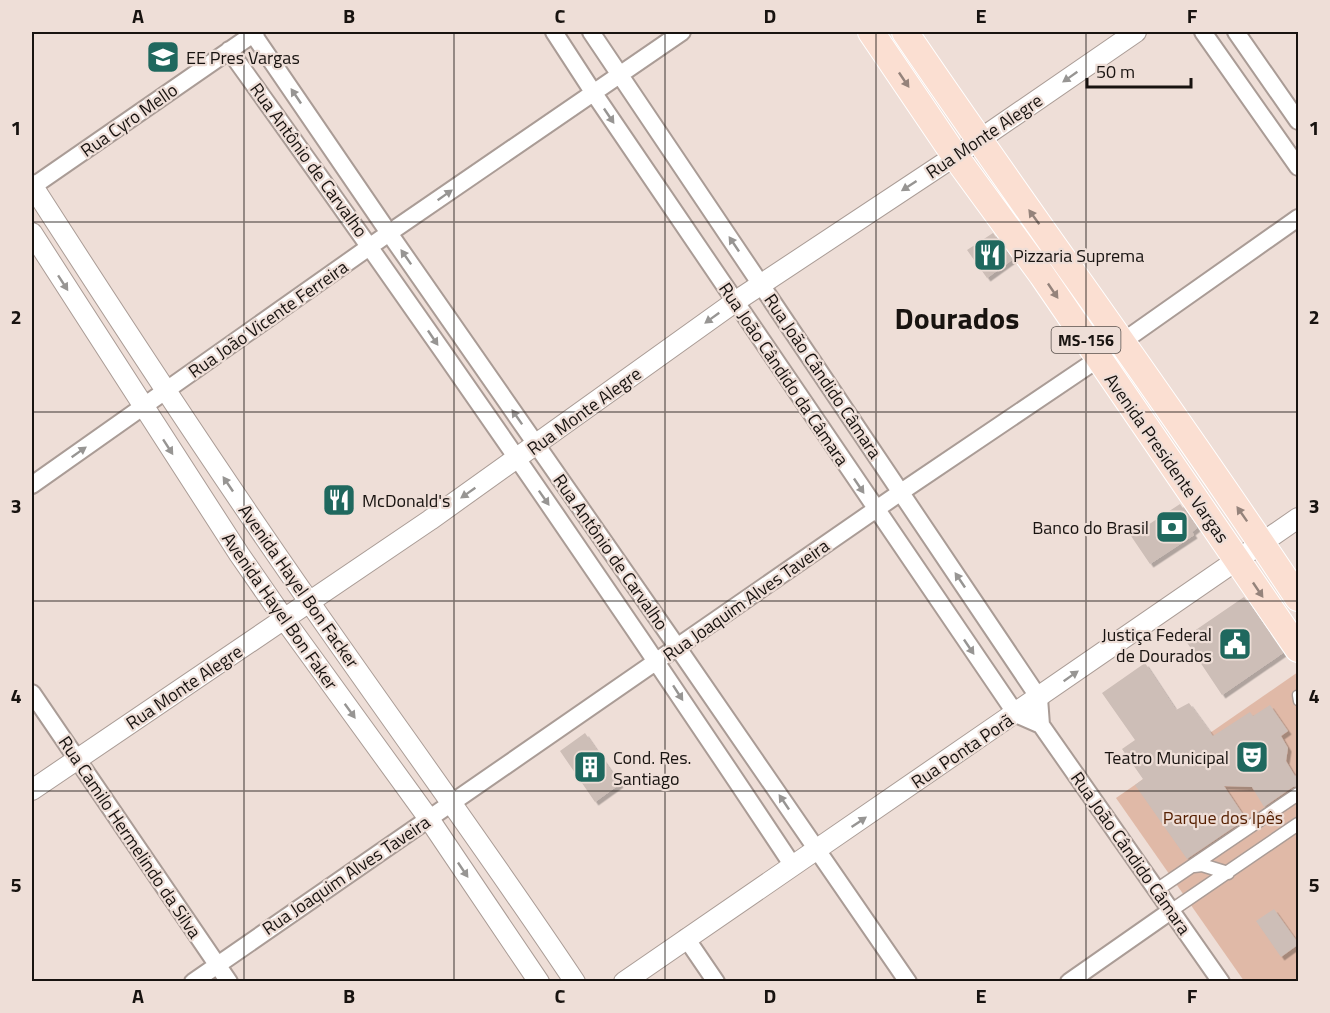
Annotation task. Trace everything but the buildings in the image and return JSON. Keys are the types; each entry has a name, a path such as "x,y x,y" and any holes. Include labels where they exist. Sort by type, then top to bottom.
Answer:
{"main road":[{"name":"Avenida Presidente Vargas","path":"871,32 955,156 1042,275 1299,649"},
{"name":"Avenida Presidente Vargas","path":"905,32 1123,341 1299,598"}],"street":[{"name":"Rua João Cândido da Câmara","path":"554,32 1016,714"},
{"name":"Rua João Cândido Câmara","path":"591,32 1039,698 1041,725 1221,981"},
{"name":"Rua João Vicente Ferreira","path":"32,485 370,246 682,32"},
{"name":"Rua Monte Alegre","path":"32,790 516,459 761,284 979,140 1136,32"},
{"path":"1203,32 1299,167"},
{"path":"1236,32 1299,121"},
{"name":"Rua Cyro Mello","path":"32,186 254,33"},
{"name":"Rua Antônio de Carvalho","path":"254,33 389,234 908,981"},
{"name":"Rua Antônio de Carvalho","path":"229,50 370,246 658,662 793,866"},
{"name":"Avenida Hayel Bon Facker","path":"32,186 165,392 575,981"},
{"name":"Rua Joaquim Alves Taveira","path":"193,981 901,492 1098,359 1299,218"},
{"name":"Avenida Hayel Bon Faker","path":"32,233 142,407 284,619 429,819 539,981"},
{"name":"Rua Ponta Porã","path":"624,981 1299,518"},
{"name":"Rua Camilo Hermelindo da Silva","path":"32,693 229,981"},
{"path":"1016,714 1041,725"},
{"path":"1158,890 1299,794"},
{"path":"1069,981 1299,824"},
{"path":"1194,866 1202,865 1228,873"},
{"path":"686,938 716,981"}],"green space":[{"name":"Parque dos Ipês","path":"1298,672 1298,981 1244,981 1116,798"}],"place":[{"name":"EE Pres Vargas","path":"163,57"},
{"name":"Pizzaria Suprema","path":"990,255"},
{"name":"McDonald's","path":"339,500"},
{"name":"Banco do Brasil","path":"1172,527"},
{"name":"Justiça Federal de Dourados","path":"1235,644"},
{"name":"Teatro Municipal","path":"1252,757"},
{"name":"Cond. Res. Santiago","path":"590,767"}],"district":[{"name":"Dourados","path":"957,318"}]}
